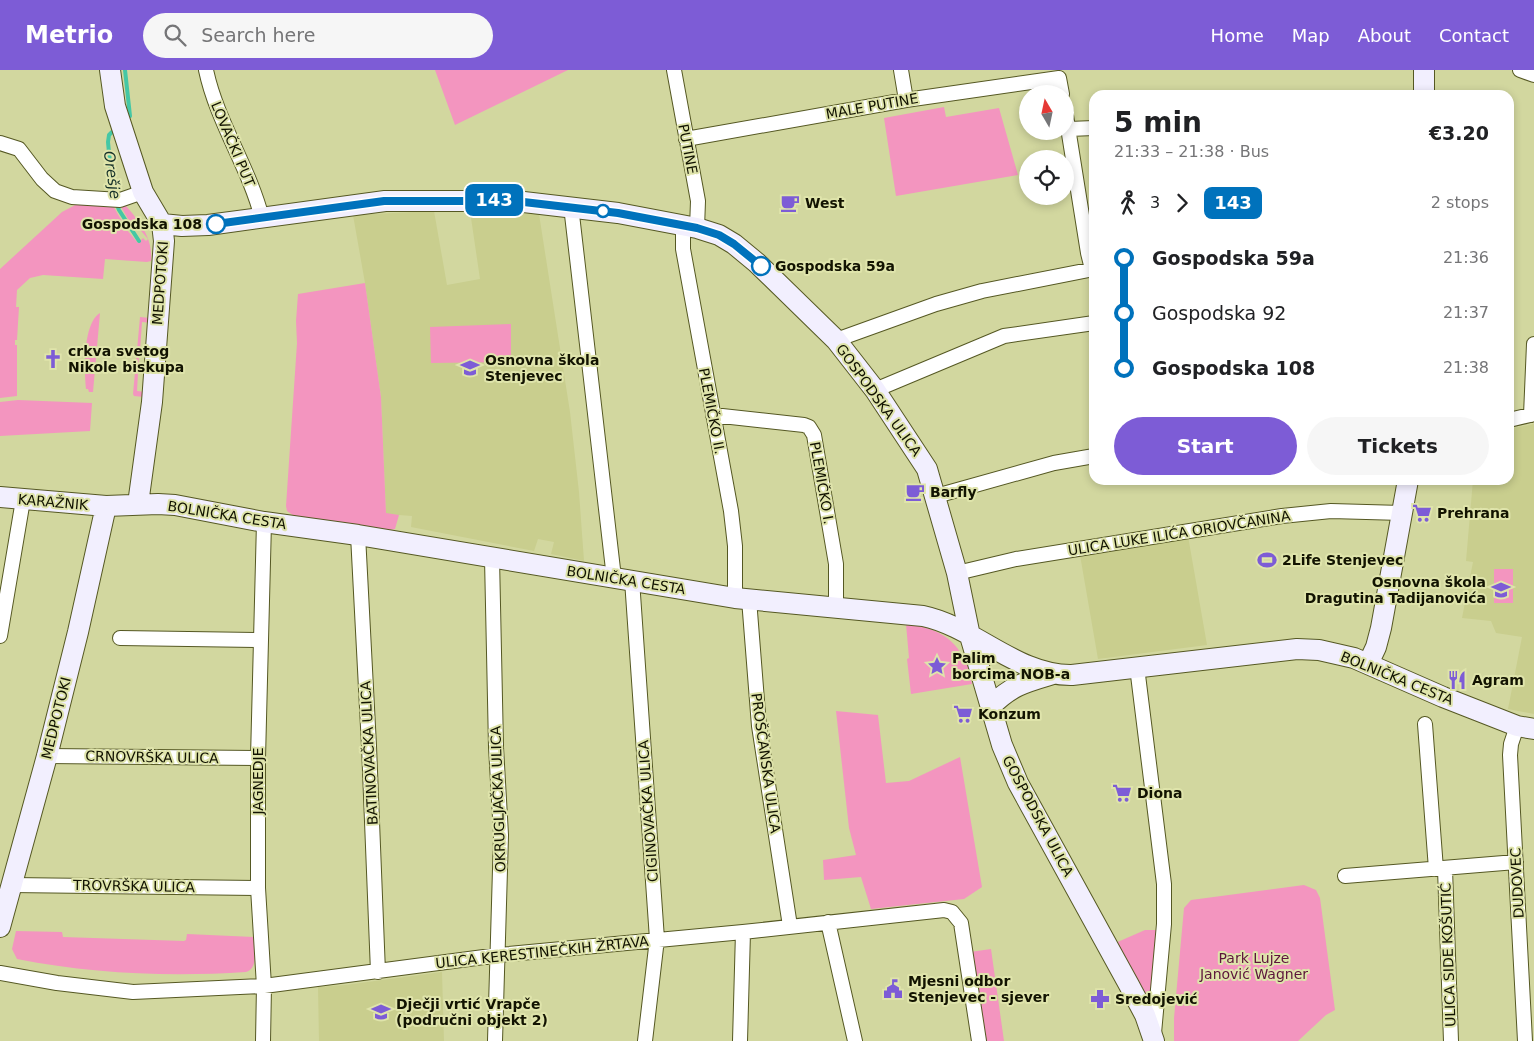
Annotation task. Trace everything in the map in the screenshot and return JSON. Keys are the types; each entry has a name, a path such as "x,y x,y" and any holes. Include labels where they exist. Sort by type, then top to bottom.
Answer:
{"street":[{"name":"MEDPOTOKI","path":"110,70 115,106 143,192 162,224 164,241 152,402 138,504"},
{"name":"LOVAČKI PUT","path":"206,70 211,93 255,196 262,218"},
{"name":"PUTINE","path":"674,70 698,201 690,227"},
{"path":"901,70 906,100"},
{"path":"1424,70 1424,90"},
{"path":"1520,70 1534,75"},
{"name":"MALE PUTINE","path":"686,139 1062,74"},
{"path":"1074,129 1089,128"},
{"path":"1071,140 1089,256"},
{"path":"0,143 19,149 42,179 55,191 72,197 114,200 143,192"},
{"name":"GOSPODSKA ULICA","path":"162,224 182,226 208,225 384,201 515,201 618,213 690,227 719,235 734,244 757,263 836,340 875,390 927,469 957,573 970,636 1002,746 1018,783 1130,985 1145,1015 1154,1040"},
{"name":"CIGINOVAČKA ULICA","path":"570,206 623,579 658,939 645,1041"},
{"name":"PLEMIČKO II.","path":"690,227 682,250 731,511 742,598"},
{"path":"836,340 936,304 982,291 1089,270"},
{"path":"875,390 1004,336 1089,325"},
{"path":"1514,419 1533,414 1534,344"},
{"name":"PLEMIČKO I.","path":"713,415 809,427 814,436 836,564 836,606"},
{"path":"936,496 1054,463 1089,457"},
{"path":"1368,664 1376,647 1381,628 1407,485"},
{"name":"KARAŽNIK","path":"0,497 106,506"},
{"path":"0,636 23,500"},
{"name":"BOLNIČKA CESTA","path":"106,506 138,504 175,505 264,522 358,535 742,598 836,606 934,618 1016,661 1053,674 1072,675 1297,649 1339,654 1368,664 1443,697 1526,728"},
{"name":"MEDPOTOKI","path":"0,927 47,756 78,632 106,506"},
{"name":"ULICA LUKE ILIĆA ORIOVČANINA","path":"957,573 1016,559 1282,516 1331,511 1402,513"},
{"name":"JAGNEDJE","path":"263,1041 264,986 258,888 258,758 264,522"},
{"name":"BATINOVAČKA ULICA","path":"358,535 378,972"},
{"name":"OKRUGLJAČKA ULICA","path":"492,558 496,747 501,835 495,1041"},
{"name":"PROŠČANSKA ULICA","path":"742,598 759,726 790,926"},
{"path":"120,638 260,640"},
{"path":"1137,667 1164,884 1164,924 1154,1040"},
{"path":"991,706 1014,687 1053,674"},
{"name":"ULICA SIDE KOŠUTIĆ","path":"1425,724 1441,869 1450,1041"},
{"name":"DUDOVEC","path":"1525,1041 1510,755 1511,744 1526,728"},
{"name":"CRNOVRŠKA ULICA","path":"47,756 258,758"},
{"name":"ULICA SIDE KOŠUTIĆ","path":"1345,876 1516,862"},
{"name":"TROVRŠKA ULICA","path":"11,885 258,888"},
{"name":"ULICA KERESTINEČKIH ŽRTAVA","path":"0,973 56,983 133,992 264,986 499,955 743,932 944,910 952,912 961,923 979,1041"},
{"path":"828,922 855,1041"},
{"path":"740,1041 743,932"}],"shaded area":[{"name":"Osnovna škola Stenjevec","path":"434,211 447,285 480,279 470,211 539,214 570,412 584,561 551,554 554,542 538,539 534,551 411,527 412,516 386,514 381,397 365,283 353,215"},
{"name":"Osnovna škola Dragutina Tadijanovića","path":"1534,424 1534,714 1508,709 1522,637 1496,633 1491,621 1462,618 1473,562 1466,561 1473,485 1514,485 1514,428"},
{"path":"1188,536 1207,645 1098,659 1080,555"},
{"name":"Dječji vrtić Vrapče (područni objekt 2)","path":"442,972 444,1041 319,1041 318,987"}],"green space":[{"path":"435,70 568,70 455,125"},
{"path":"944,107 946,117 999,108 1018,175 896,196 884,118"},
{"path":"79,203 112,204 127,230 138,243 143,238 146,241 148,239 136,225 132,226 120,205 126,206 141,224 148,238 151,261 105,259 103,279 43,275 30,278 17,290 16,307 19,307 15,345 17,345 17,396 0,398 0,269 62,212"},
{"path":"365,283 381,397 386,513 399,515 395,529 389,530 294,516 287,511 286,506 297,343 298,294"},
{"path":"100,313 93,392 89,392 86,389 85,381 86,348 90,326 94,318"},
{"path":"140,317 150,318 151,323 142,322 140,351 148,352 148,355 139,355 137,391 146,392 144,397 134,396 133,394"},
{"path":"511,324 511,362 431,363 430,327"},
{"path":"18,400 92,403 90,431 0,436 0,402"},
{"path":"1494,569 1513,569 1513,603 1494,603"},
{"path":"906,624 929,629 948,638 961,653 971,675 972,684 911,694"},
{"path":"836,711 878,715 886,783 909,781 960,757 982,887 964,899 871,909 861,877 824,880 823,860 856,855 849,828"},
{"name":"Park Lujze Janović Wagner","path":"1304,885 1316,890 1320,898 1335,1010 1326,1015 1298,1041 1174,1041 1174,1018 1184,908 1191,900"},
{"path":"1145,930 1158,930 1151,991 1145,994 1113,944"},
{"path":"16,931 62,932 63,937 184,941 187,934 254,937 255,957 253,966 246,972 160,974 74,968 17,959 12,949"},
{"path":"991,949 1004,1041 983,1041 970,952"}],"waterway":[{"name":"Orešje","path":"125,70 130,116"},
{"name":"Orešje","path":"112,132 109,135 108,142 113,195"},
{"name":"Orešje","path":"116,202 139,241"}],"bus line":[{"name":"143","path":"216,224 384,201 515,201 618,213 697,228 719,235 734,244 761,266"}],"place":[{"name":"West","path":"790,203"},
{"name":"Gospodska 108","path":"216,224"},
{"name":"Gospodska 59a","path":"761,266"},
{"name":"crkva svetog Nikole biskupa","path":"53,359"},
{"name":"Osnovna škola Stenjevec","path":"470,368"},
{"name":"Barfly","path":"915,492"},
{"name":"Prehrana","path":"1422,513"},
{"name":"2Life Stenjevec","path":"1267,560"},
{"name":"Osnovna škola Dragutina Tadijanovića","path":"1501,590"},
{"name":"Palim borcima NOB-a","path":"937,666"},
{"name":"Agram","path":"1457,680"},
{"name":"Konzum","path":"963,714"},
{"name":"Diona","path":"1122,793"},
{"name":"Mjesni odbor Stenjevec - sjever","path":"893,989"},
{"name":"Sredojević","path":"1100,999"},
{"name":"Dječji vrtić Vrapče (područni objekt 2)","path":"381,1012"}]}
